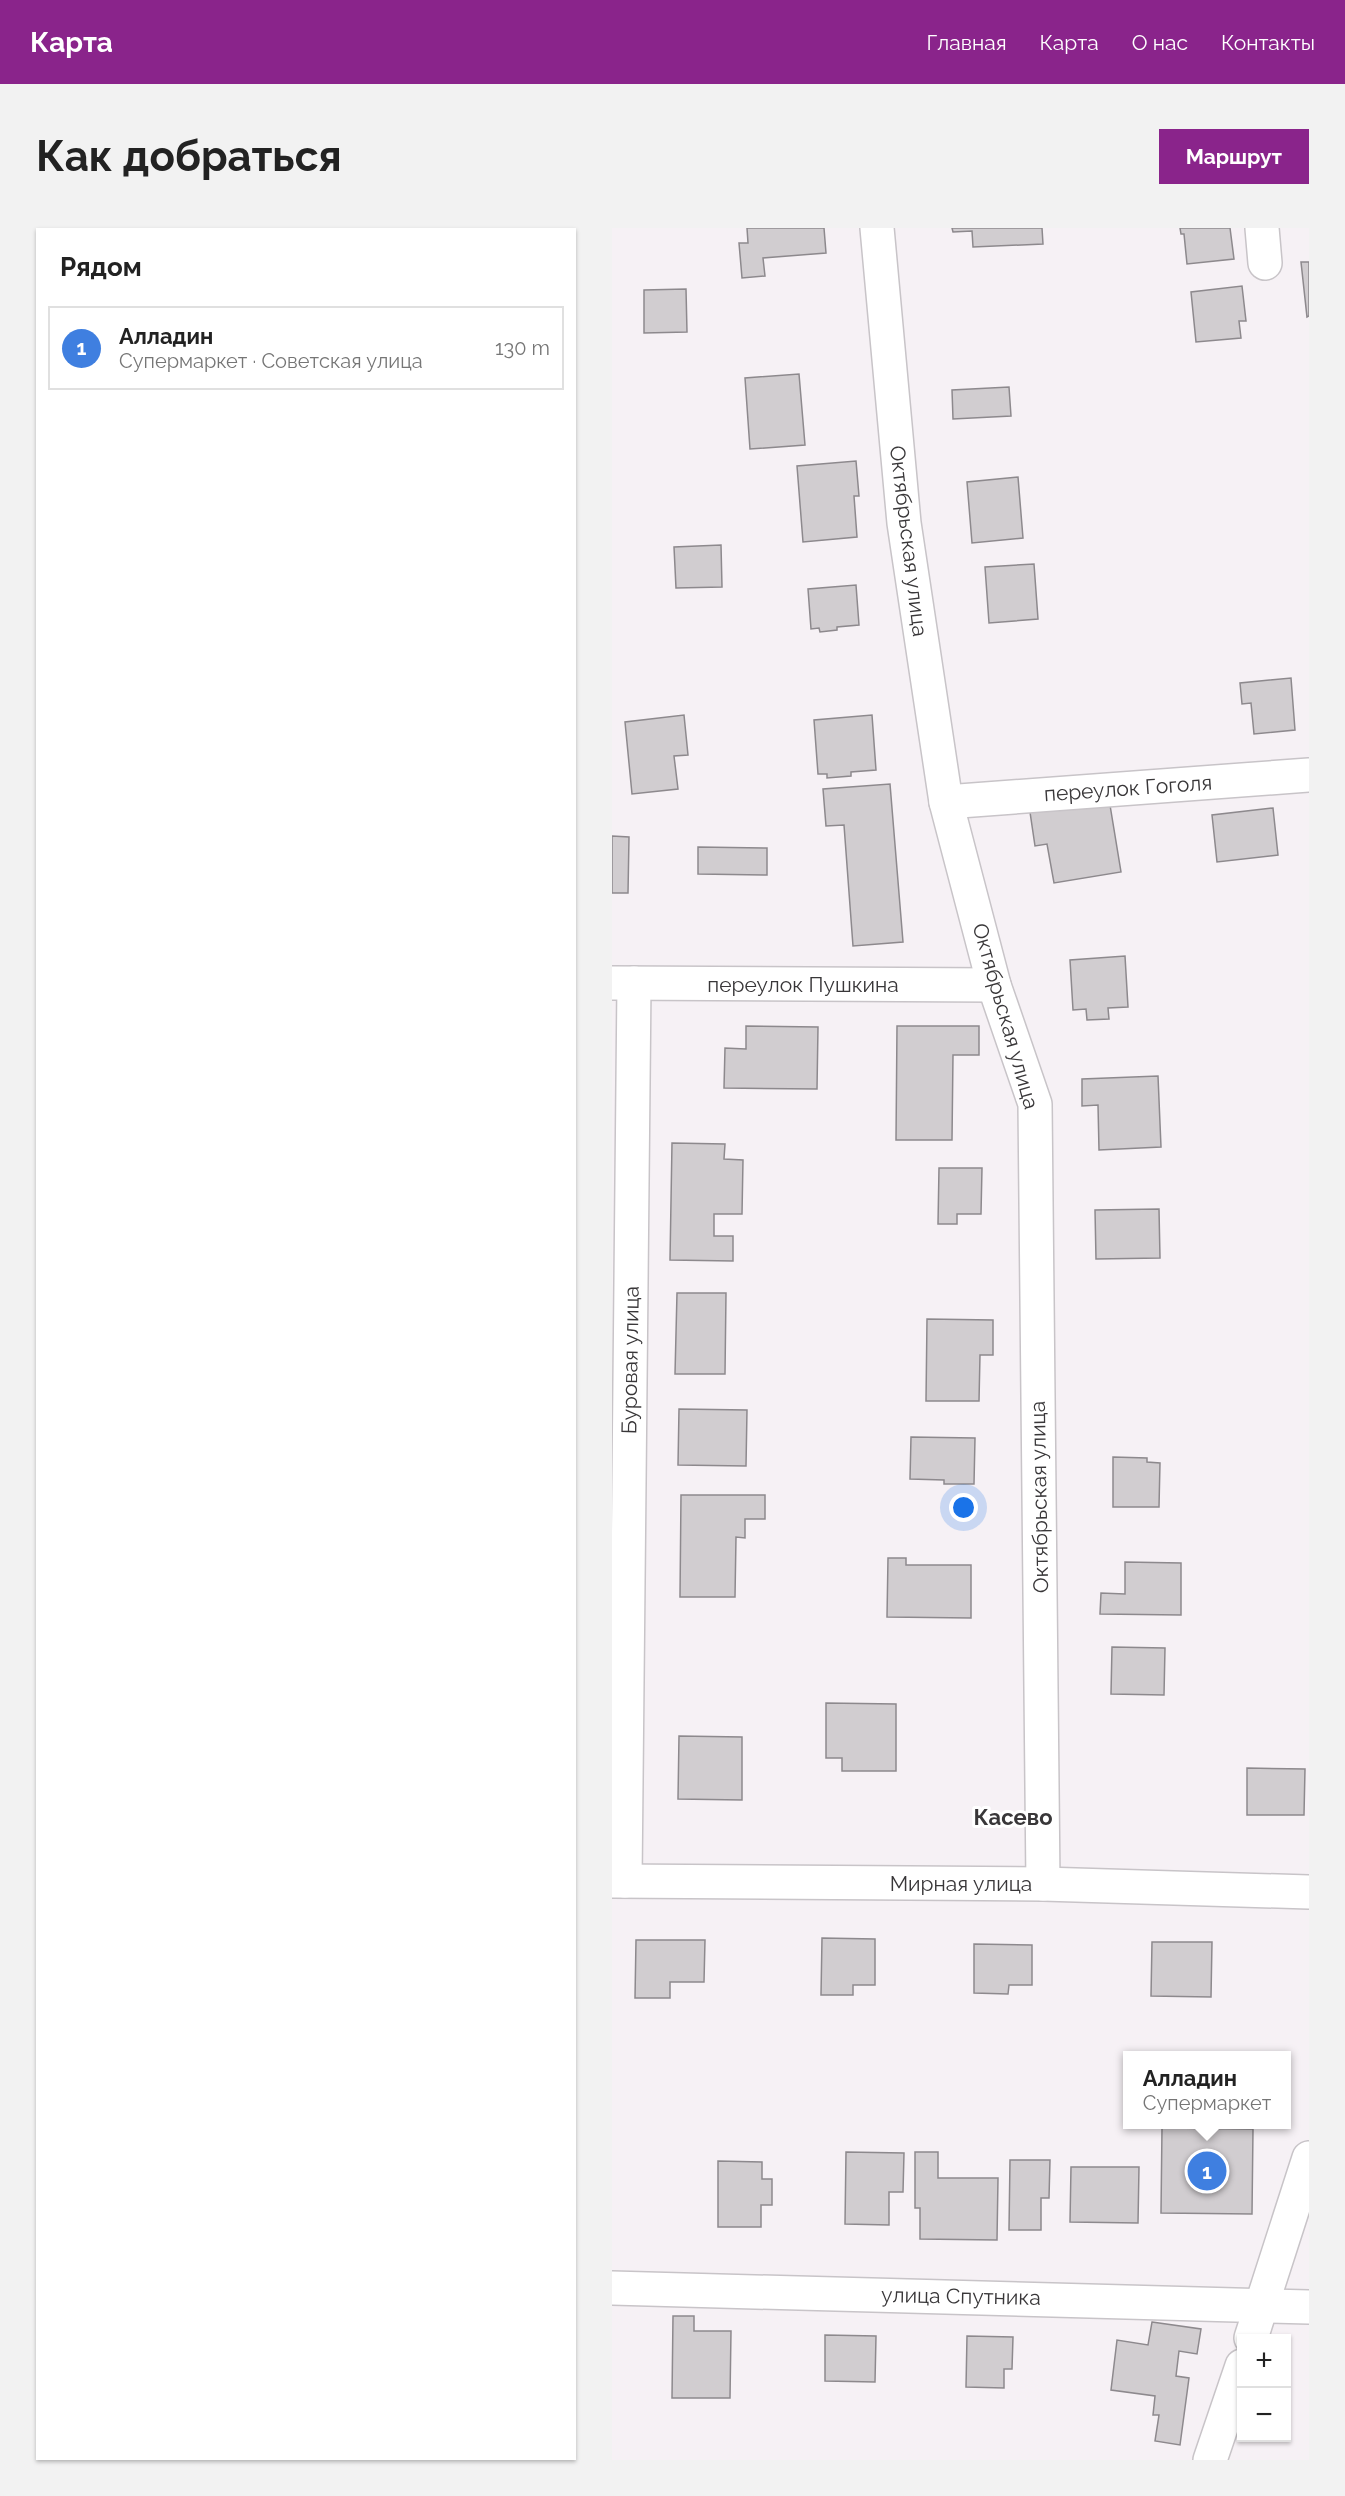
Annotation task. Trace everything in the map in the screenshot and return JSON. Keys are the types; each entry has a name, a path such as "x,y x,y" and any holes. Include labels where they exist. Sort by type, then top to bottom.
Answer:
{"street":[{"name":"Октябрьская улица","path":"877,228 904,523 946,802 994,985 1035,1104 1043,1884"},
{"path":"1262,228 1265,263"},
{"name":"переулок Гоголя","path":"946,802 1309,775"},
{"name":"переулок Пушкина","path":"623,983 994,985"},
{"name":"Буровая улица","path":"619,1881 623,983"},
{"name":"Мирная улица","path":"619,1881 1043,1884 1309,1892"},
{"path":"1252,2334 1309,2158"},
{"name":"улица Спутника","path":"612,2288 1309,2307"},
{"path":"1210,2460 1237,2381"}],"building":[{"path":"747,228 824,228 826,253 763,258 765,276 742,278 739,243 748,243"},
{"path":"952,228 1042,228 1043,244 973,247 972,231 953,232"},
{"path":"1180,228 1230,228 1234,259 1187,264 1184,234 1181,234"},
{"path":"1301,262 1309,262 1309,316 1307,317"},
{"path":"1242,286 1246,321 1239,321 1241,338 1196,342 1191,292"},
{"path":"686,289 687,332 644,333 644,290"},
{"path":"799,374 805,445 750,449 745,378"},
{"path":"1009,387 1011,416 953,419 952,390"},
{"path":"856,461 859,496 854,496 857,537 803,542 797,466"},
{"path":"1018,477 1023,538 972,543 967,482"},
{"path":"721,545 722,587 676,588 674,547"},
{"path":"1034,564 1038,619 989,623 985,567"},
{"path":"856,585 859,625 837,627 837,630 820,632 819,628 811,629 808,589"},
{"path":"1291,678 1295,730 1254,734 1251,703 1242,704 1240,683"},
{"path":"684,715 688,755 674,756 678,789 632,794 625,722"},
{"path":"872,715 876,770 851,772 851,776 827,778 827,774 818,774 814,720"},
{"path":"890,784 903,942 853,946 844,825 826,826 823,789"},
{"path":"1109,799 1121,872 1054,883 1047,844 1035,846 1030,812"},
{"path":"1273,808 1278,855 1217,862 1212,815"},
{"path":"612,836 629,837 628,893 612,893"},
{"path":"698,847 767,848 767,875 698,874"},
{"path":"1125,956 1128,1007 1108,1008 1109,1019 1087,1020 1086,1009 1073,1010 1070,960"},
{"path":"746,1026 818,1027 817,1089 724,1088 725,1048 746,1049"},
{"path":"897,1026 979,1026 979,1055 953,1055 952,1140 896,1140"},
{"path":"1158,1076 1161,1147 1099,1150 1098,1105 1082,1106 1082,1079"},
{"path":"672,1143 725,1144 724,1159 743,1160 742,1214 714,1214 714,1236 733,1236 733,1261 670,1260"},
{"path":"939,1168 982,1168 981,1214 957,1214 957,1224 938,1224"},
{"path":"1159,1209 1160,1258 1096,1259 1095,1210"},
{"path":"677,1293 726,1293 725,1374 675,1374"},
{"path":"927,1319 993,1320 993,1355 980,1355 979,1401 926,1401"},
{"path":"679,1409 747,1410 746,1466 678,1465"},
{"path":"911,1437 975,1438 974,1484 944,1484 944,1480 910,1479"},
{"path":"1113,1457 1147,1458 1147,1462 1160,1463 1159,1507 1113,1507"},
{"path":"681,1495 765,1495 765,1519 745,1519 745,1538 736,1537 735,1597 680,1597"},
{"path":"888,1558 906,1558 906,1565 971,1565 971,1618 887,1617"},
{"path":"1125,1562 1181,1563 1181,1615 1100,1614 1101,1593 1125,1594"},
{"path":"1112,1647 1165,1648 1164,1695 1111,1694"},
{"path":"826,1703 896,1704 896,1771 842,1771 842,1758 826,1758"},
{"path":"679,1736 742,1737 742,1800 678,1799"},
{"path":"1247,1768 1305,1769 1304,1815 1247,1815"},
{"path":"822,1938 875,1939 875,1985 853,1985 853,1995 821,1995"},
{"path":"636,1940 705,1940 704,1982 670,1982 670,1998 635,1998"},
{"path":"1152,1942 1212,1942 1211,1997 1151,1996"},
{"path":"974,1944 1032,1945 1032,1985 1009,1985 1008,1994 974,1993"},
{"path":"1162,2129 1253,2129 1252,2214 1161,2213"},
{"path":"846,2152 904,2153 903,2192 889,2192 889,2225 845,2224"},
{"path":"915,2152 938,2152 938,2178 998,2178 997,2240 920,2239 920,2208 915,2208"},
{"path":"1010,2160 1050,2160 1049,2198 1041,2198 1041,2230 1009,2230"},
{"path":"718,2161 762,2162 762,2179 772,2179 772,2205 761,2205 761,2227 718,2227"},
{"path":"1071,2167 1139,2167 1138,2223 1070,2222"},
{"path":"673,2316 694,2316 694,2331 731,2331 730,2398 672,2398"},
{"path":"1152,2322 1201,2329 1197,2354 1179,2351 1176,2376 1189,2378 1180,2445 1155,2441 1159,2415 1153,2415 1155,2396 1111,2390 1117,2340 1148,2345"},
{"path":"825,2335 876,2336 875,2382 825,2381"},
{"path":"967,2336 1013,2337 1012,2369 1004,2369 1004,2388 966,2387"}],"place":[{"name":"Алладин","path":"1207,2171"}],"district":[{"name":"Касево","path":"1013,1817"}]}
